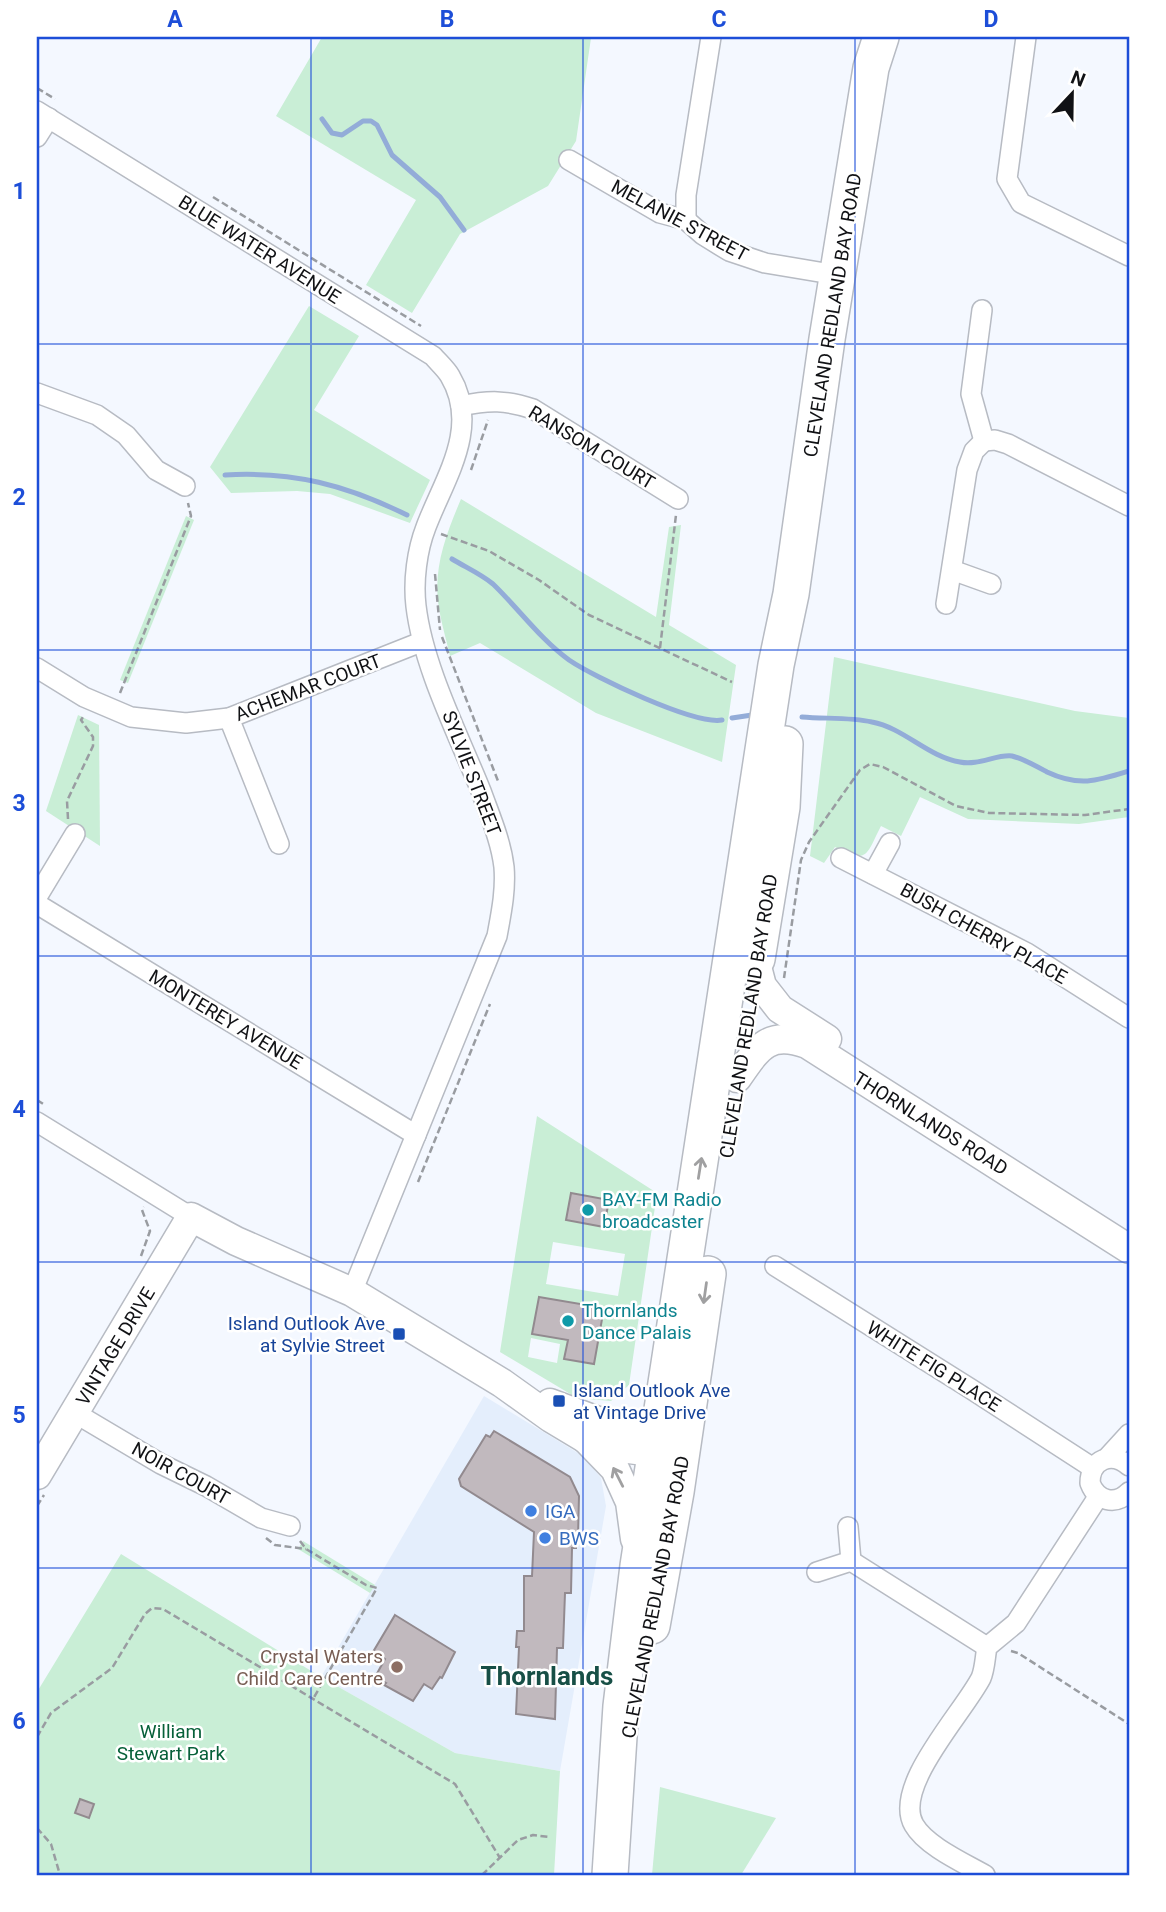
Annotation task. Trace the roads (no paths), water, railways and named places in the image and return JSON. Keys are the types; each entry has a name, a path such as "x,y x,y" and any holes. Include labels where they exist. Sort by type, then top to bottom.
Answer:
{"highway":[{"name":"CLEVELAND REDLAND BAY ROAD","path":"615,1808 664,1567 671,1442 737,930 776,665 791,594 837,275 872,68 881,37"},
{"name":"CLEVELAND REDLAND BAY ROAD","path":"610,1875 621,1706 638,1566 671,1442 737,1078 782,807 791,594"},
{"path":"737,930 754,874 763,810 769,803 782,807"}],"street":[{"path":"686,220 686,195 711,37"},
{"path":"1026,37 1007,179 1021,203 1129,256"},
{"path":"37,137 48,110"},
{"name":"BLUE WATER AVENUE","path":"48,110 433,356 451,376 461,406"},
{"name":"MELANIE STREET","path":"569,160 660,213 686,220 703,235 729,251 765,263 837,275"},
{"path":"982,310 971,394 984,441"},
{"path":"37,393 97,415 126,435 156,470 185,486"},
{"name":"RANSOM COURT","path":"461,406 486,401 512,402 533,409 678,499"},
{"name":"SYLVIE STREET","path":"352,1292 497,936 503,900 504,868 497,834 421,642 416,602 416,579 434,532 460,447 463,424 461,406"},
{"path":"946,604 967,471 974,451 984,441 995,440 1008,444 1129,506"},
{"path":"952,570 991,584"},
{"name":"ACHEMAR COURT","path":"37,668 100,705 131,717 186,723 229,718 421,642"},
{"path":"229,718 279,844"},
{"path":"37,897 75,834"},
{"path":"873,874 890,843"},
{"name":"BUSH CHERRY PLACE","path":"841,858 1027,953 1129,1017"},
{"name":"MONTEREY AVENUE","path":"37,904 416,1135"},
{"name":"THORNLANDS ROAD","path":"756,963 762,986 780,1009 1129,1231"},
{"name":"THORNLANDS ROAD","path":"737,1078 758,1050 772,1041 789,1037 807,1044 1129,1249"},
{"path":"44,1115 152,1193 191,1217 236,1241 352,1292 502,1383 586,1439 615,1469 630,1502 638,1566"},
{"name":"VINTAGE DRIVE","path":"37,1475 191,1217"},
{"name":"WHITE FIG PLACE","path":"775,1266 971,1389 1101,1462 1119,1459 1129,1466"},
{"path":"502,1383 597,1421 671,1442"},
{"name":"NOIR COURT","path":"75,1413 161,1464 261,1518 290,1526"},
{"path":"1129,1434 1101,1462 1090,1483 1098,1497 1107,1500 1115,1501 1129,1492"},
{"path":"586,1439 671,1442"},
{"path":"985,1875 931,1843 914,1825 909,1807 915,1782 982,1676 987,1647 1016,1623 1098,1497"},
{"path":"848,1527 852,1561"},
{"path":"817,1572 852,1561 987,1647"}],"waterway":[{"path":"322,119 332,133 342,135 363,121 371,121 377,125 392,155 440,197 464,230"},
{"path":"225,475 274,475 319,482 341,488 407,515"},
{"path":"452,559 493,584 549,643 582,668 668,708 708,720 722,720"},
{"path":"732,718 752,715"},
{"path":"802,717 855,719 884,725 937,754 960,762 1012,756 1058,777 1079,781 1097,780 1129,771"}],"place":[{"name":"BAY-FM Radio broadcaster","path":"588,1210"},
{"name":"Thornlands Dance Palais","path":"568,1321"},
{"name":"Island Outlook Ave at Sylvie Street","path":"399,1334"},
{"name":"Island Outlook Ave at Vintage Drive","path":"559,1401"},
{"name":"IGA","path":"531,1511"},
{"name":"BWS","path":"545,1538"},
{"name":"Crystal Waters Child Care Centre","path":"397,1667"}],"district":[{"name":"Thornlands","path":"547,1676"}],"park label":[{"name":"William Stewart Park","path":"171,1742"}]}
